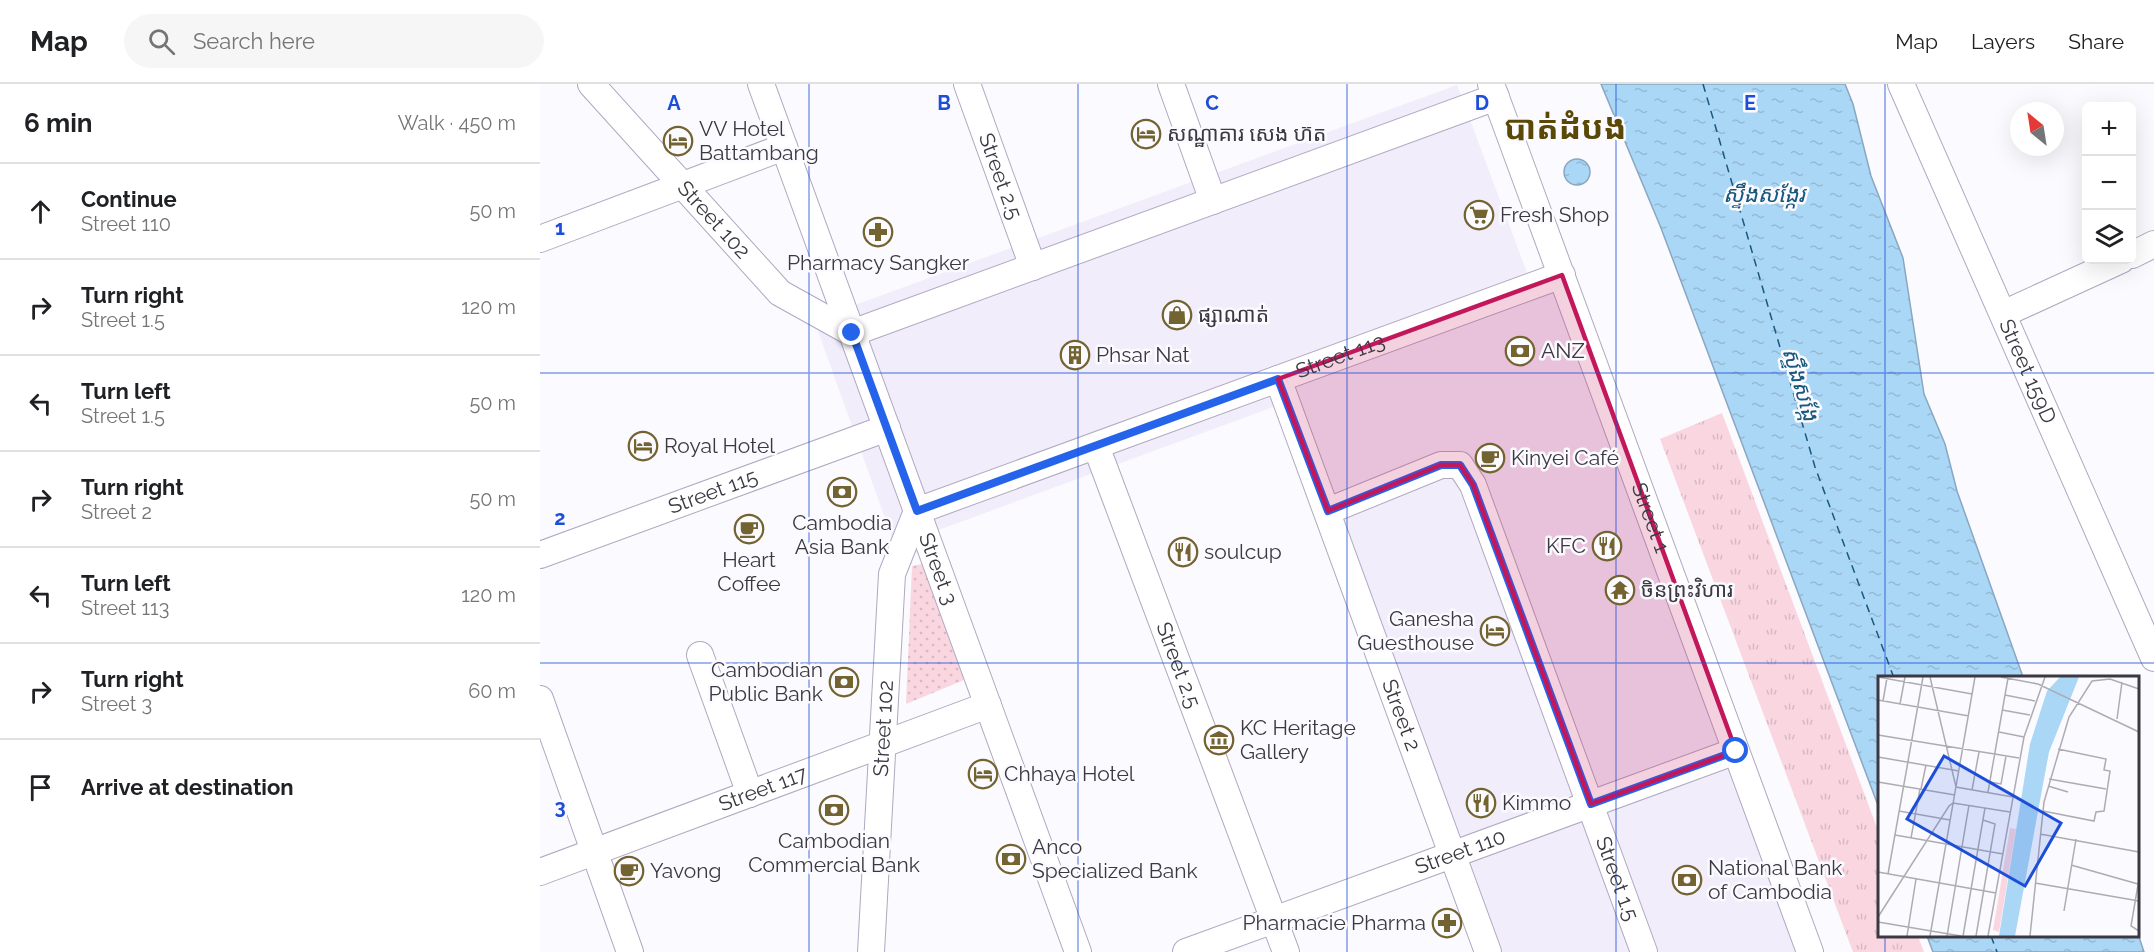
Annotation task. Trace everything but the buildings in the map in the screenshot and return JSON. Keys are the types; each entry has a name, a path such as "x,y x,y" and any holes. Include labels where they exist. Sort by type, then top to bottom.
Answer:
{"street":[{"name":"Street 102","path":"591,84 780,293 852,333"},
{"name":"Street 3","path":"761,84 1078,952"},
{"name":"Street 2.5","path":"967,84 1034,267"},
{"path":"1171,84 1213,201"},
{"name":"Street 159D","path":"1901,84 2154,658"},
{"path":"852,333 1213,201 1493,90"},
{"name":"Street 1","path":"1493,90 1810,952"},
{"path":"540,238 784,147"},
{"path":"2136,253 2154,244"},
{"path":"2003,314 2112,264"},
{"name":"Street 113","path":"917,511 1562,275"},
{"name":"Street 2","path":"1278,379 1488,952"},
{"name":"Street 115","path":"540,555 887,428"},
{"name":"Street 2.5","path":"1096,446 1286,952"},
{"name":"Street 1.5","path":"1328,511 1441,465 1460,465 1473,485 1644,952"},
{"name":"Street 102","path":"871,952 892,574 917,511"},
{"path":"700,655 750,794"},
{"path":"540,699 596,851 630,952"},
{"name":"Street 117","path":"540,872 988,705"},
{"name":"Street 110","path":"1186,952 1736,751"}],"highlighted area":[{"path":"1562,275 1736,751 1591,804 1473,485 1460,465 1441,465 1328,511 1278,379"}],"shaded area":[{"path":"1457,85 1532,286 1562,275 1810,952 1488,952 1287,402 895,546 814,320"}],"green space":[{"path":"1722,413 1878,830 1878,937 1918,937 1924,952 1853,952 1660,439"},
{"path":"922,564 964,680 906,704 912,566"}],"water":[{"name":"ស្ទឹងសង្កែរ","path":"1601,84 1845,84 1853,104 1871,176 1903,258 1924,394 1945,444 1957,491 2023,676 1878,676 1878,805 1661,228"},
{"path":"1577,159 1587,162 1590,172 1587,182 1577,185 1567,182 1564,172 1567,162"},
{"path":"1927,937 2139,937 2144,952 1933,952"}],"ferry route":[{"path":"1703,84 1815,467 1893,676"},
{"path":"1991,937 1997,952"}],"place":[{"name":"សណ្ឋាគារ សេង ហ៊ត","path":"1146,134"},
{"name":"VV Hotel Battambang","path":"678,141"},
{"name":"Fresh Shop","path":"1479,215"},
{"name":"Pharmacy Sangker","path":"878,232"},
{"name":"ផ្សាណាត់","path":"1177,315"},
{"name":"ANZ","path":"1520,351"},
{"name":"Phsar Nat","path":"1075,355"},
{"name":"Royal Hotel","path":"643,446"},
{"name":"Kinyei Café","path":"1490,458"},
{"name":"Cambodia Asia Bank","path":"842,492"},
{"name":"Heart Coffee","path":"749,529"},
{"name":"KFC","path":"1607,546"},
{"name":"soulcup","path":"1183,552"},
{"name":"ចិនព្រះវិហារ","path":"1620,590"},
{"name":"Ganesha Guesthouse","path":"1495,631"},
{"name":"Cambodian Public Bank","path":"844,682"},
{"name":"KC Heritage Gallery","path":"1219,740"},
{"name":"Chhaya Hotel","path":"983,774"},
{"name":"Kimmo","path":"1481,803"},
{"name":"Cambodian Commercial Bank","path":"834,810"},
{"name":"Anco Specialized Bank","path":"1011,859"},
{"name":"Yavong","path":"629,871"},
{"name":"National Bank of Cambodia","path":"1687,880"},
{"name":"Pharmacie Pharma","path":"1447,923"}],"district":[{"name":"បាត់ដំបង","path":"1565,127"}],"route":[{"path":"852,333 917,511 1278,379 1328,511 1441,465 1460,465 1473,485 1591,804 1736,751"}],"water label":[{"name":"ស្ទឹងសង្កែ","path":"1801,384"}]}
